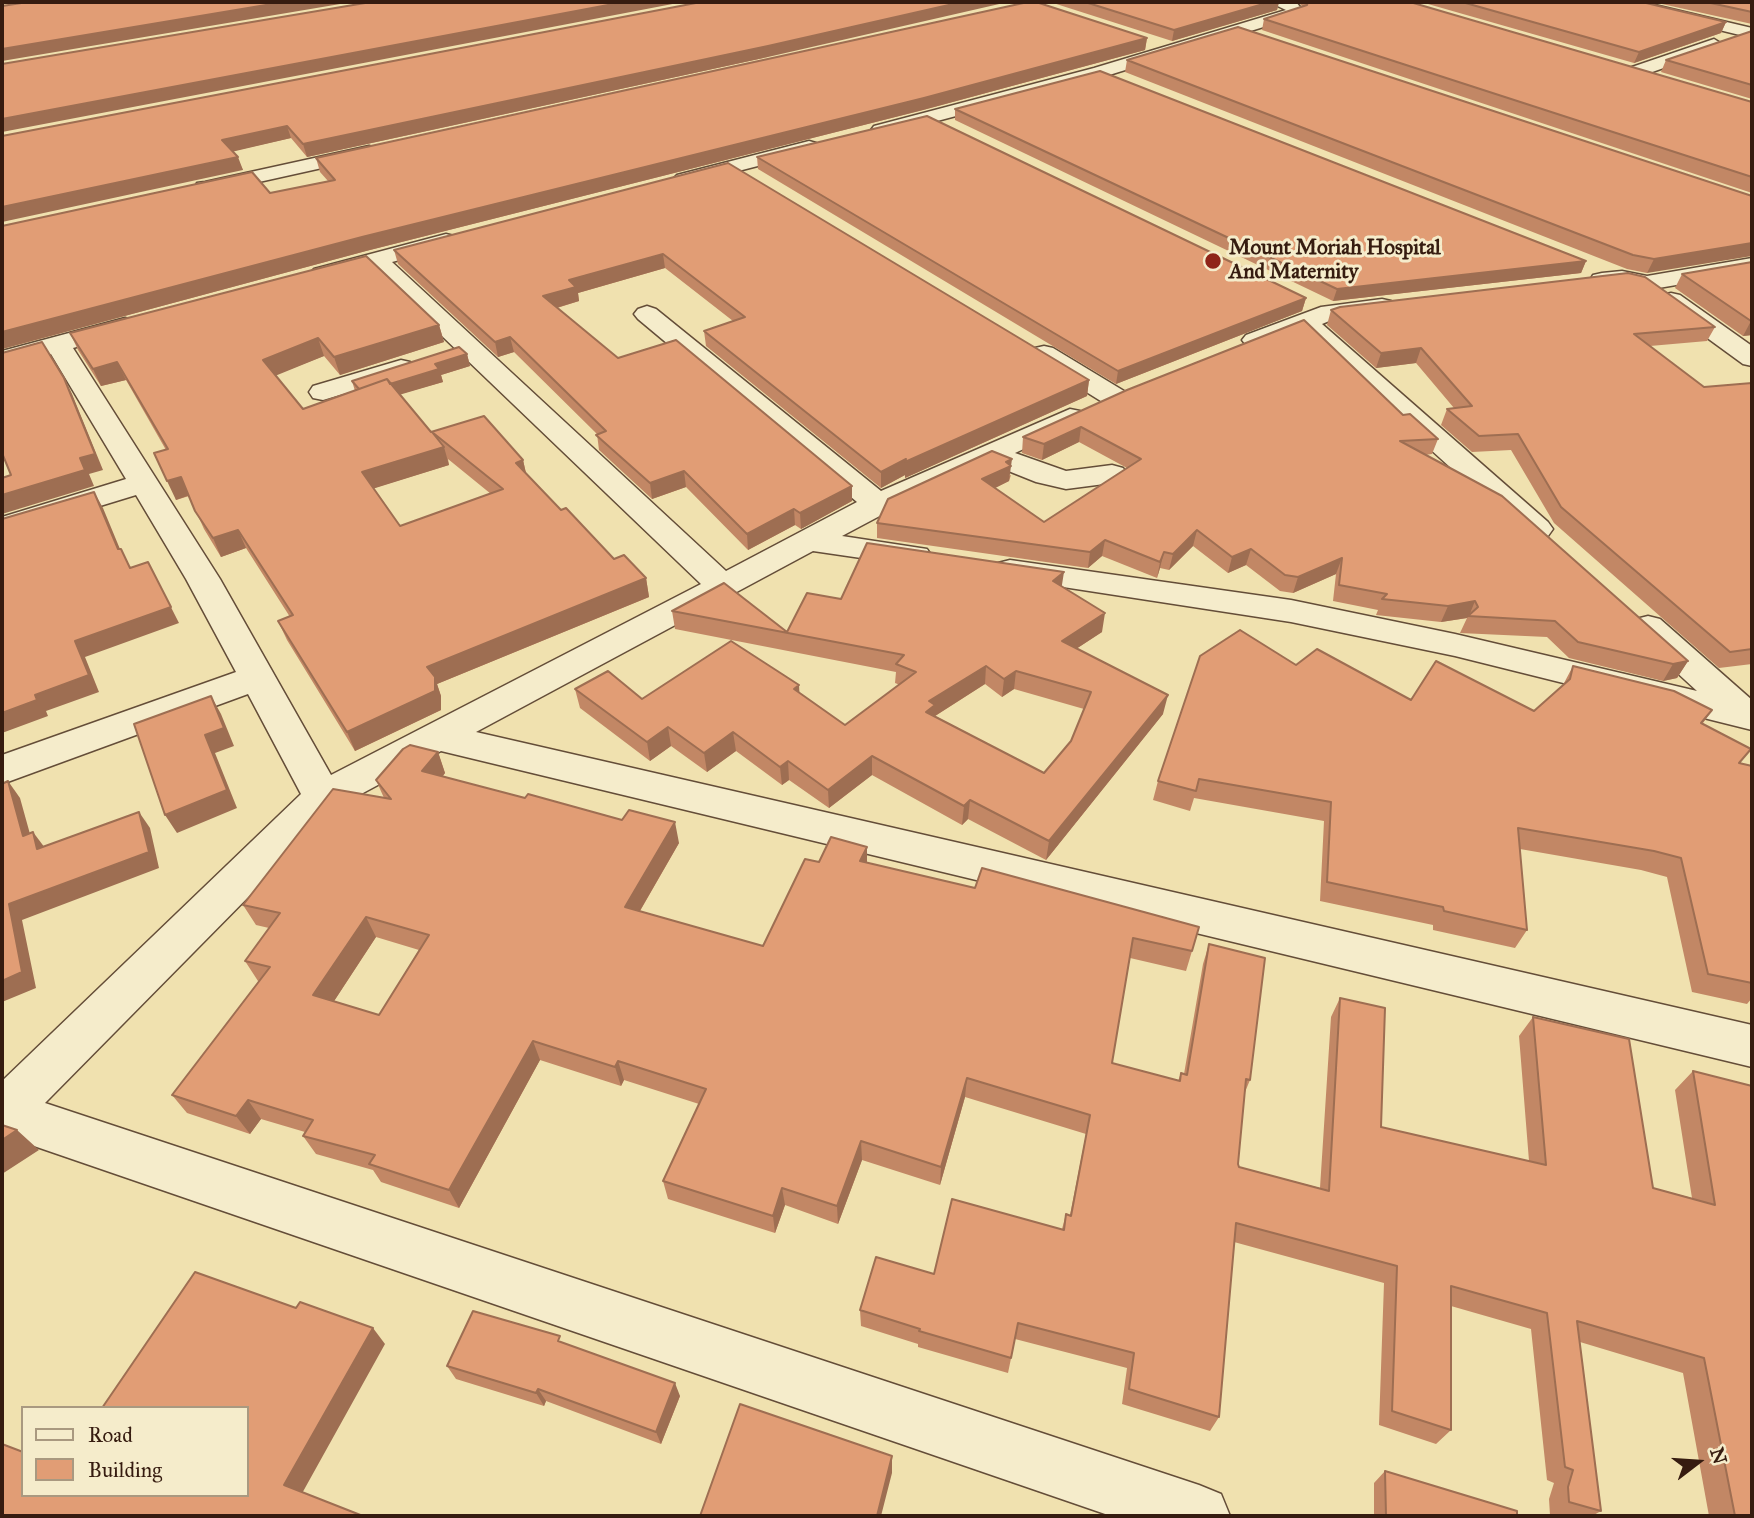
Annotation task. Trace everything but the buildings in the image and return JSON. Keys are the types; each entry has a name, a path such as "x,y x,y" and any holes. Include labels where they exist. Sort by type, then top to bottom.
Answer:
{"street":[{"path":"865,134 1100,72 1296,12 1290,5 1278,2"},
{"path":"1623,2 1751,32"},
{"path":"1238,31 1265,39"},
{"path":"1661,80 1628,70 1751,32"},
{"path":"1147,42 1172,50"},
{"path":"1100,72 1125,82"},
{"path":"929,118 954,130"},
{"path":"667,183 826,143"},
{"path":"190,191 392,147"},
{"path":"733,166 757,181"},
{"path":"296,281 468,235"},
{"path":"375,259 446,353 722,585"},
{"path":"1575,274 1634,281 1752,265"},
{"path":"1634,281 1752,358"},
{"path":"1228,351 1313,311 1413,302"},
{"path":"1313,311 1563,551"},
{"path":"646,314 878,504"},
{"path":"2,359 150,320"},
{"path":"1018,339 1126,392 878,504 323,797 3,1113 1199,1516"},
{"path":"58,344 203,579 323,797"},
{"path":"324,392 446,353"},
{"path":"992,454 1047,476 1066,480 1112,474"},
{"path":"2,527 144,483"},
{"path":"810,541 1291,611 1454,645 1751,718"},
{"path":"1625,607 1751,718"},
{"path":"2,770 257,678"},
{"path":"438,737 1752,1046"}],"place":[{"name":"Mount Moriah Hospital And Maternity","path":"1213,261"}]}
